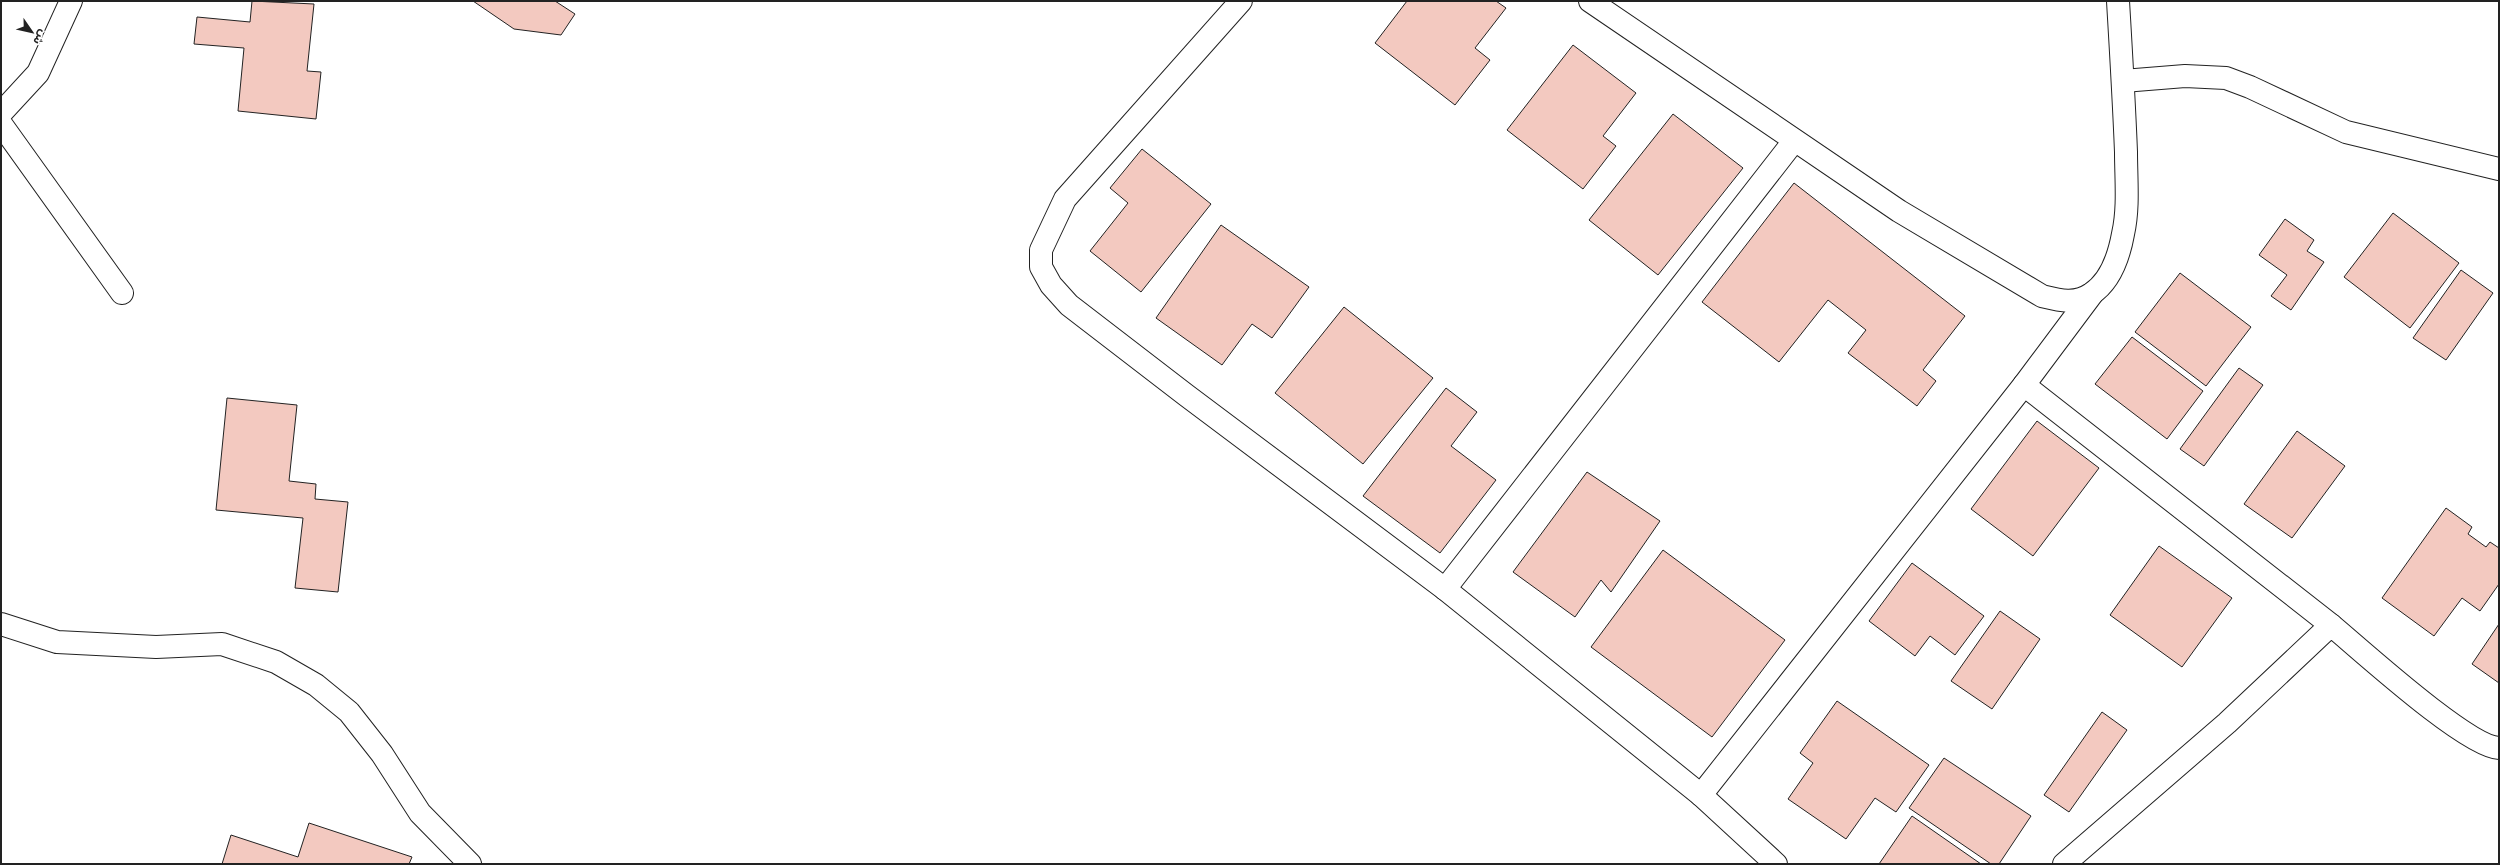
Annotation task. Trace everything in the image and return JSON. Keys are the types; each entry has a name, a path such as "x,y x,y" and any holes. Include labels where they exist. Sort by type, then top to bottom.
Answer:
{"street":[{"path":"1,113 38,73 71,1"},
{"path":"1241,1 1065,199 1041,250 1041,267 1051,285 1069,304 1445,589 1701,796 1776,864"},
{"path":"1590,1 1899,211 2042,296 2063,301 2080,300 2092,294"},
{"path":"1701,796 2024,385 2092,294 2108,276 2116,260 2124,232 2127,185 2118,1"},
{"path":"2123,81 2186,76 2226,78 2250,87 2346,132 2499,169"},
{"path":"1,124 122,293"},
{"path":"1445,589 1794,141"},
{"path":"2024,385 2330,625 2426,704 2479,741 2493,748 2499,748"},
{"path":"1,624 57,642 156,647 222,644 276,662 316,685 349,712 382,754 420,813 470,864"},
{"path":"2064,864 2227,723 2330,625"}],"building":[{"path":"252,1 314,4 307,71 321,72 316,119 238,111 244,48 194,44 197,17 250,22"},
{"path":"473,1 555,1 575,14 561,35 514,29"},
{"path":"1407,1 1496,1 1506,8 1475,48 1490,60 1455,105 1375,43"},
{"path":"1573,45 1636,93 1603,136 1616,146 1583,189 1507,130"},
{"path":"1673,114 1743,168 1658,275 1589,220"},
{"path":"1142,149 1211,204 1141,292 1090,251 1128,203 1110,188"},
{"path":"1794,183 1965,316 1923,370 1936,381 1917,406 1848,353 1866,330 1828,300 1779,362 1702,302"},
{"path":"2393,213 2459,263 2410,328 2344,277"},
{"path":"2285,219 2314,240 2307,251 2324,262 2291,310 2271,296 2287,275 2259,255"},
{"path":"1221,225 1309,287 1272,338 1252,324 1222,365 1156,318"},
{"path":"2461,270 2493,293 2446,360 2413,338"},
{"path":"2180,273 2251,327 2206,386 2135,332"},
{"path":"1344,307 1433,378 1363,464 1275,393"},
{"path":"2132,337 2203,391 2167,439 2095,384"},
{"path":"2239,368 2263,385 2204,466 2180,449"},
{"path":"1446,388 1477,412 1451,446 1496,480 1440,553 1363,496"},
{"path":"227,398 297,405 289,481 316,484 315,499 348,502 338,592 295,588 303,518 216,510"},
{"path":"2037,421 2099,468 2033,556 1971,509"},
{"path":"2297,431 2345,466 2292,538 2244,504"},
{"path":"1587,472 1660,521 1611,592 1601,580 1575,617 1513,572"},
{"path":"2446,508 2472,527 2468,534 2486,547 2490,542 2499,548 2499,584 2480,611 2462,598 2434,636 2382,598"},
{"path":"2159,546 2232,598 2182,667 2110,615"},
{"path":"1663,550 1785,640 1712,737 1591,647"},
{"path":"1912,563 1984,616 1955,655 1930,636 1915,656 1869,621"},
{"path":"2000,611 2040,639 1992,709 1951,681"},
{"path":"2499,624 2499,683 2472,664"},
{"path":"1837,701 1929,765 1896,812 1875,798 1846,839 1788,799 1813,763 1800,753"},
{"path":"2102,712 2127,730 2069,812 2044,795"},
{"path":"1944,758 2031,816 1999,864 1991,864 1909,808"},
{"path":"1912,816 1981,864 1879,864"},
{"path":"309,823 412,857 409,864 222,864 231,835 298,857"}]}
